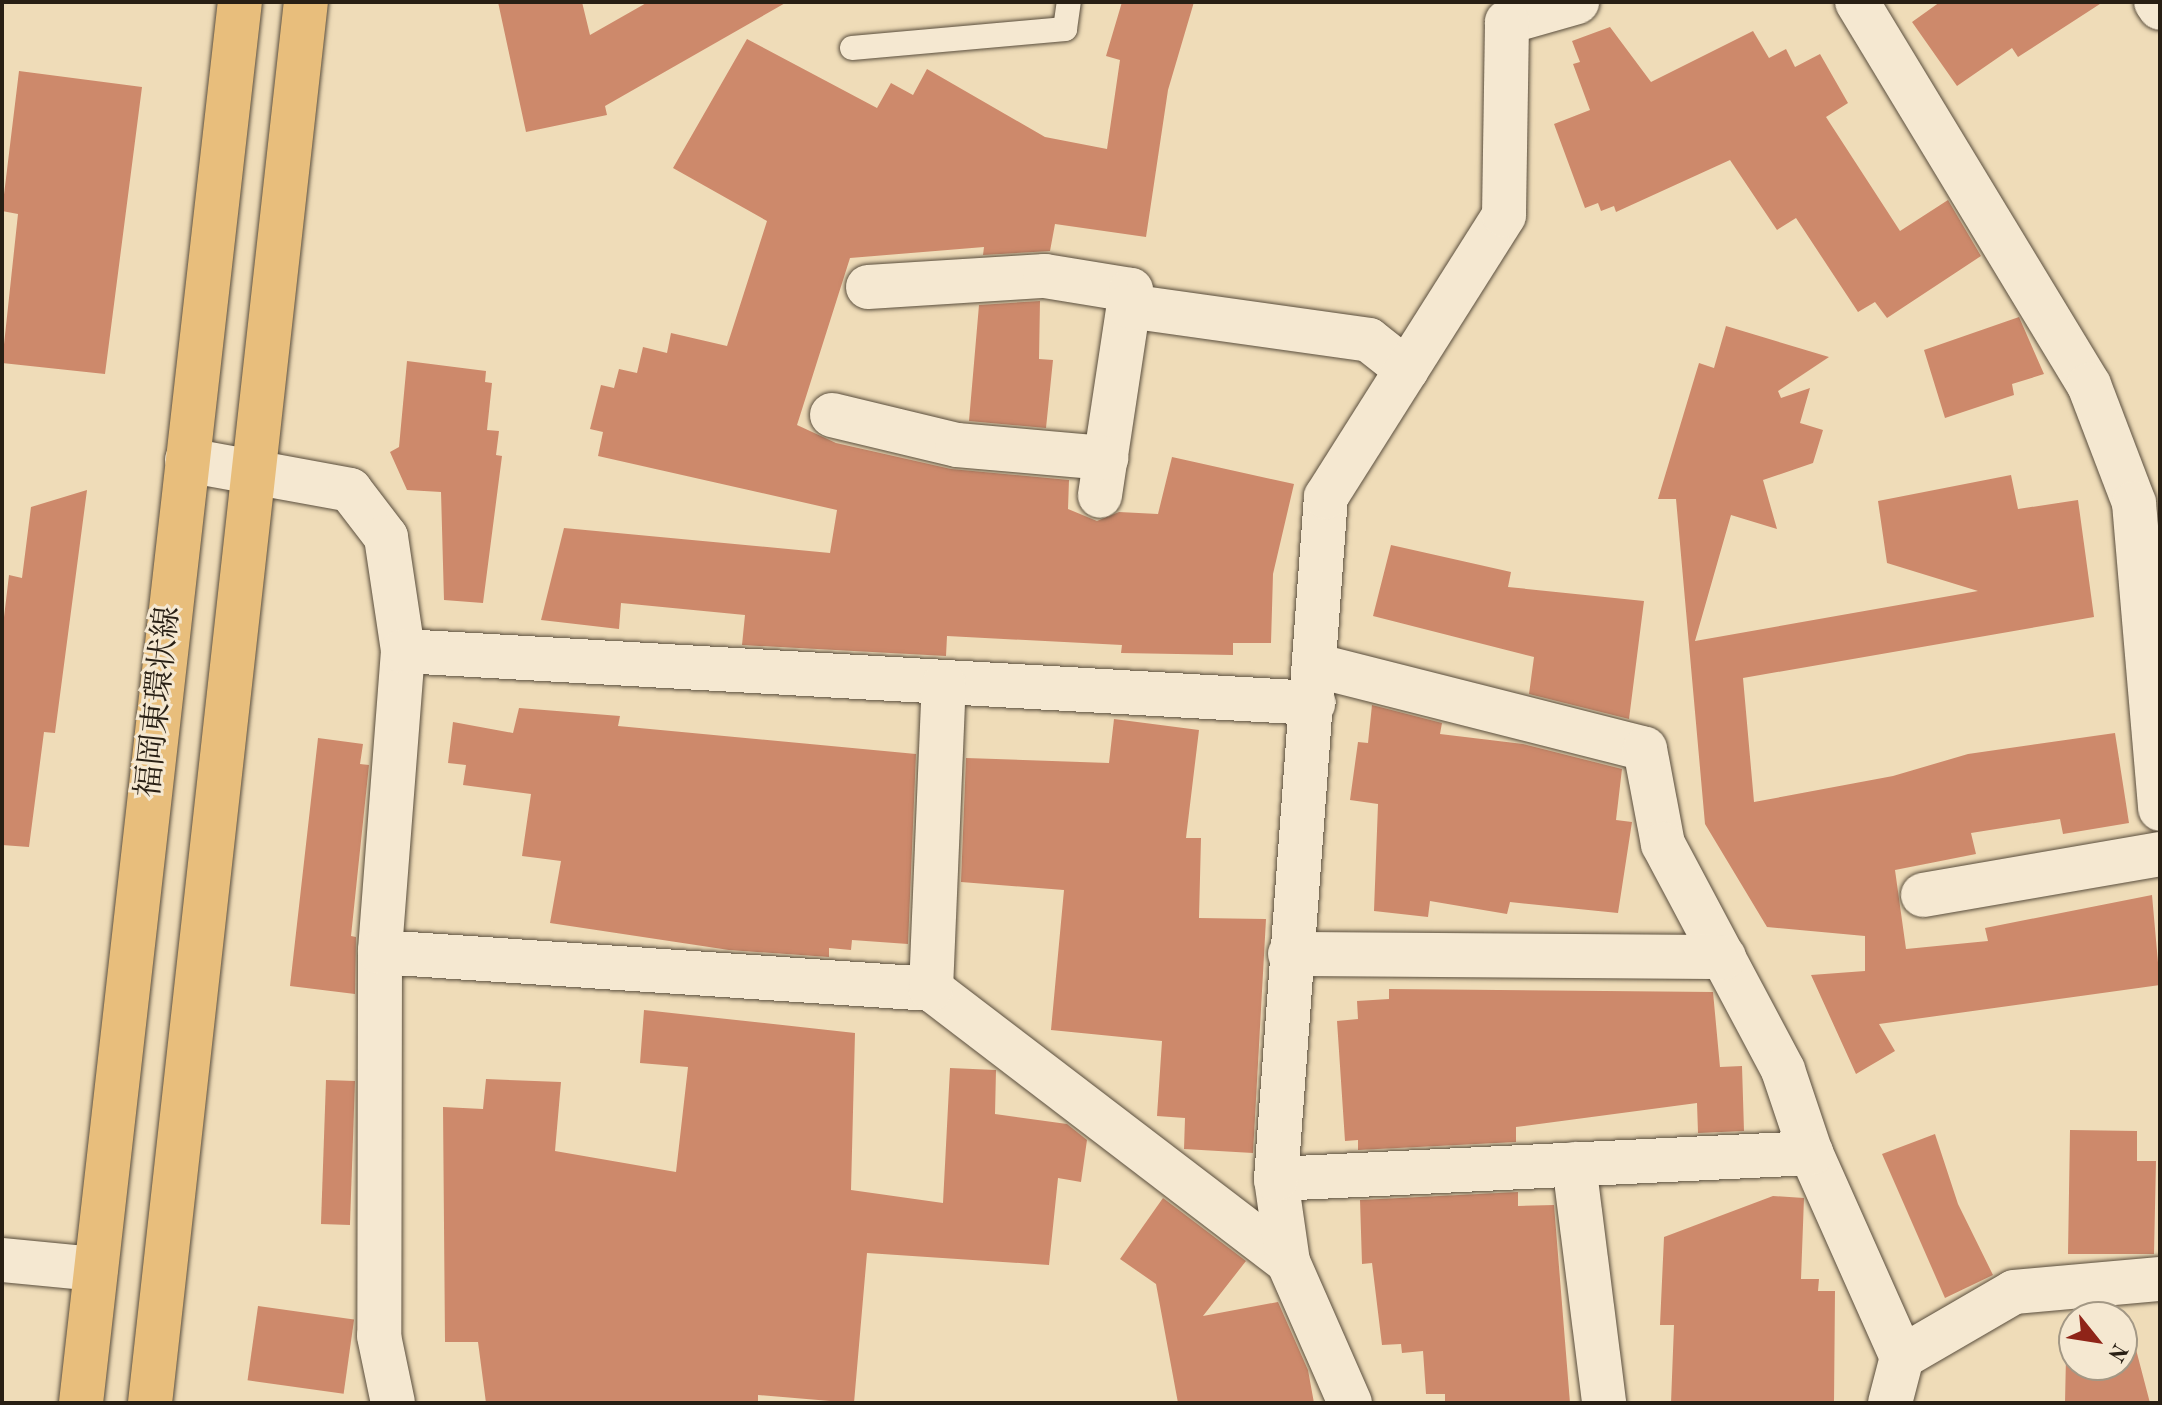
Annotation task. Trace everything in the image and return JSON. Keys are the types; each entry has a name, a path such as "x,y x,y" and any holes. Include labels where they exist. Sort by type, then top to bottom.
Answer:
{"main road":[{"name":"福岡東環状線","path":"81,1403 240,2"},
{"name":"福岡東環状線","path":"150,1403 306,2"}],"street":[{"path":"1350,1403 1288,1262 1276,1179 1290,954 1316,684 1326,497 1504,215 1495,12 1577,2"},
{"path":"1857,2 2089,385 2134,503 2160,809"},
{"path":"2156,2 2160,8"},
{"path":"832,415 1103,477 1131,290 1045,276 868,287"},
{"path":"1128,306 1369,340 1407,370"},
{"path":"187,460 350,490 386,537 403,651 380,952 379,1336 393,1403"},
{"path":"403,651 944,684 1316,684 1645,749 1663,844 1783,1070 1811,1153 1902,1357 1890,1403"},
{"path":"931,989 944,684"},
{"path":"1923,895 2160,854"},
{"path":"380,952 931,989 1288,1262"},
{"path":"1290,954 1724,957"},
{"path":"1276,1179 1811,1153"},
{"path":"1574,1164 1604,1403"},
{"path":"2,1260 96,1269"},
{"path":"1902,1357 2014,1292 2160,1279"}],"lane":[{"path":"852,48 1065,29 1069,2"}],"building":[{"path":"498,2 582,2 590,35 648,2 787,2 605,106 607,115 526,132"},
{"path":"1122,2 1194,2 1168,90 1146,237 1055,224 1050,251 983,255 984,247 850,258 797,425 836,443 951,469 1069,480 1068,509 1097,521 1119,512 1158,514 1172,457 1294,484 1273,574 1271,643 1233,643 1233,655 1121,653 1122,645 947,636 946,656 742,645 745,615 621,603 619,629 541,620 564,528 830,553 837,510 598,456 603,432 590,429 601,385 614,388 619,369 637,373 643,347 667,353 671,333 727,346 767,221 673,168 747,39 877,108 891,83 913,95 927,69 1045,137 1107,149 1120,60 1106,56"},
{"path":"1940,2 2103,2 2018,57 2012,48 1957,86 1912,22"},
{"path":"1610,27 1651,82 1753,31 1769,58 1786,49 1795,67 1820,54 1848,103 1826,117 1900,231 1948,200 1981,256 1887,318 1875,302 1858,312 1796,218 1777,230 1730,160 1616,212 1614,206 1601,211 1598,203 1585,208 1554,124 1590,110 1573,64 1580,62 1572,41"},
{"path":"19,71 142,87 105,374 2,363 18,214 2,211"},
{"path":"1040,301 1039,359 1053,360 1046,428 969,421 979,305"},
{"path":"2019,317 2044,374 2012,384 2014,395 1945,418 1924,350"},
{"path":"1726,326 1829,357 1778,391 1781,398 1810,388 1800,423 1823,430 1813,463 1763,480 1777,529 1731,515 1695,641 1978,591 1887,563 1878,501 2011,475 2018,509 2078,500 2094,617 1743,678 1754,802 1893,776 1968,754 2115,733 2129,823 2063,834 2060,819 1971,833 1976,854 1895,870 1906,949 1988,941 1985,928 2152,895 2160,985 1879,1024 1895,1051 1856,1074 1811,975 1865,971 1865,936 1767,927 1705,824 1676,499 1658,499 1699,363 1714,368"},
{"path":"407,361 486,371 485,382 492,383 487,430 499,431 496,455 502,456 483,603 444,600 441,492 407,490 390,452 399,447"},
{"path":"87,490 55,733 44,732 29,847 2,845 2,634 9,575 22,578 31,507"},
{"path":"1391,545 1511,572 1508,587 1644,601 1629,719 1529,694 1534,657 1373,616"},
{"path":"1372,705 1442,723 1440,734 1523,744 1622,769 1616,820 1632,822 1618,913 1510,902 1507,914 1430,901 1428,917 1374,911 1378,804 1350,800 1358,742 1368,743"},
{"path":"519,708 620,716 618,726 916,754 908,944 852,940 851,950 829,948 829,957 729,950 550,923 561,861 522,856 531,794 463,785 466,765 448,763 453,722 513,733"},
{"path":"1114,719 1199,730 1186,838 1201,838 1199,918 1266,919 1253,1153 1184,1149 1185,1118 1157,1116 1162,1041 1051,1030 1064,890 961,882 966,758 1109,763"},
{"path":"318,738 363,744 360,764 369,765 351,936 356,937 355,994 290,986"},
{"path":"1389,989 1713,992 1720,1067 1742,1066 1744,1131 1698,1133 1697,1103 1516,1127 1516,1142 1358,1150 1358,1140 1345,1141 1337,1021 1358,1019 1357,1001 1389,999"},
{"path":"644,1010 855,1033 851,1190 943,1203 950,1068 996,1070 995,1114 1067,1124 1087,1140 1081,1182 1058,1178 1049,1265 867,1253 854,1403 758,1395 758,1403 486,1403 478,1342 445,1342 443,1107 483,1109 486,1079 561,1082 555,1151 676,1172 688,1067 640,1063"},
{"path":"326,1080 355,1081 350,1225 321,1224"},
{"path":"2070,1130 2137,1131 2137,1161 2156,1161 2154,1254 2068,1254"},
{"path":"1935,1134 1958,1204 1993,1275 1945,1298 1882,1154"},
{"path":"1518,1192 1518,1206 1554,1205 1570,1403 1445,1403 1445,1394 1426,1394 1423,1351 1402,1353 1401,1344 1382,1345 1372,1263 1362,1264 1360,1200"},
{"path":"1773,1196 1804,1198 1801,1279 1819,1279 1818,1291 1835,1291 1834,1403 1671,1403 1674,1325 1660,1325 1664,1237"},
{"path":"1163,1198 1246,1261 1203,1316 1278,1302 1308,1370 1314,1403 1178,1403 1156,1284 1120,1259"},
{"path":"258,1306 354,1319 344,1394 248,1380"},
{"path":"2138,1357 2150,1403 2065,1403 2065,1381 2138,1381"}]}
